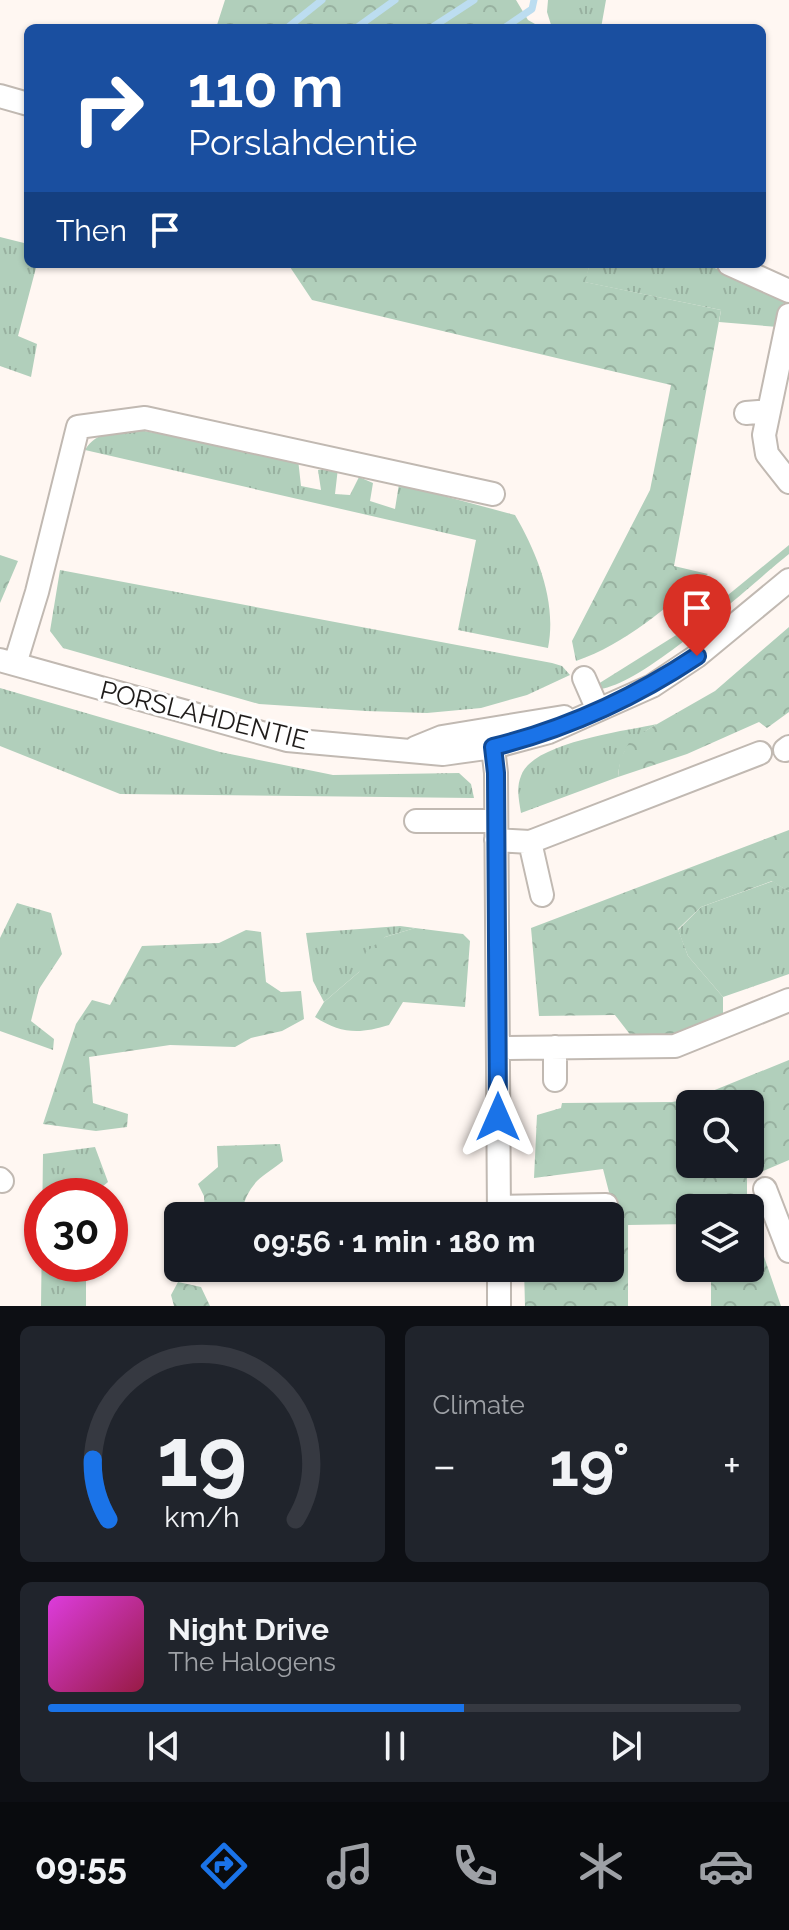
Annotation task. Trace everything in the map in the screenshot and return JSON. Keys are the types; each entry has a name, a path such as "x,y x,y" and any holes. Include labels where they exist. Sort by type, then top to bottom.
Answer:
{"street":[{"path":"0,96 24,103"},
{"path":"738,268 789,291"},
{"path":"789,315 769,411 765,447 789,482"},
{"path":"746,413 769,411"},
{"path":"7,662 37,592 78,427 145,418 493,494"},
{"name":"PORSLAHDENTIE","path":"7,662 287,740 443,754 492,739 549,732 652,686 697,656 789,580"},
{"path":"584,678 588,714"},
{"path":"492,739 496,830 499,1202"},
{"path":"416,821 496,830 530,842 760,753"},
{"path":"530,842 542,895"},
{"path":"498,1048 675,1046 789,1000"},
{"path":"555,1047 555,1080"},
{"path":"765,1189 789,1251"},
{"path":"499,1282 499,1306"}],"green space":[{"path":"225,0 516,0 528,20 535,24 217,24"},
{"path":"548,0 606,0 602,24 551,24"},
{"path":"0,237 24,243 24,268 36,268 18,336 37,344 31,377 0,366"},
{"path":"291,268 589,268 585,282 721,310 674,566 708,574 629,634 576,661 572,641 650,490 671,385 312,300"},
{"path":"589,268 715,268 786,295 778,327 719,322 721,310 584,282"},
{"path":"139,430 298,459 301,486 321,490 318,470 338,468 335,494 350,495 359,477 373,483 370,501 395,509 399,484 515,515 544,579 550,613 548,648 458,630 476,540 85,450 102,435"},
{"path":"789,545 789,554 669,652 620,683 600,689 598,684 689,627"},
{"path":"0,555 18,561 0,603"},
{"path":"60,570 552,663 562,666 570,675 527,695 481,708 427,713 259,704 63,648 50,631"},
{"path":"789,627 789,712 767,728 759,722 687,754 618,777 620,759 631,739 715,691"},
{"path":"0,688 220,752 333,775 459,773 471,784 474,798 120,794 0,746"},
{"path":"657,724 629,745 618,777 521,813 519,781 528,765 542,755 581,740"},
{"path":"789,830 789,892 772,881 701,907 678,929 688,956 723,997 723,1016 677,1036 632,1037 615,1015 539,1016 531,928"},
{"path":"773,881 789,892 789,974 723,997 688,956 678,930 701,907"},
{"path":"17,903 51,913 62,954 39,989 31,1021 54,1039 53,1050 0,1031 0,938"},
{"path":"400,926 415,928 385,937 359,972 324,1002 313,981 306,933"},
{"path":"415,928 463,934 470,941 465,1007 403,1002 389,1025 360,1031 333,1027 315,1017 324,1002 359,972 366,952 385,937"},
{"path":"246,930 261,932 266,982 281,992 301,991 304,1019 282,1031 251,1038 235,1047 170,1045 89,1057 93,1103 128,1114 127,1127 96,1131 43,1124 76,1024 92,1000 110,1005 142,946 219,943"},
{"path":"789,1060 789,1160 764,1171 764,1090 715,1090"},
{"path":"676,1101 676,1178 747,1178 747,1194 676,1194 676,1224 628,1225 628,1306 525,1306 524,1282 624,1282 624,1202 585,1202 610,1196 603,1169 534,1178 537,1115 561,1108 562,1103"},
{"path":"280,1144 283,1161 257,1181 245,1202 204,1202 198,1184 218,1167 217,1146"},
{"path":"95,1147 107,1178 42,1178 43,1154"},
{"path":"764,1257 781,1306 711,1306 711,1282 764,1282"},
{"path":"41,1282 86,1282 86,1306 41,1306"},
{"path":"178,1282 201,1287 210,1306 174,1306 171,1295"}],"waterway":[{"path":"292,24 322,0"},
{"path":"362,24 395,0"},
{"path":"437,24 474,0"},
{"path":"510,24 532,9 534,0"}],"route":[{"path":"498,1117 496,773 493,747 549,732 577,717 620,701 652,686 697,656"}]}
